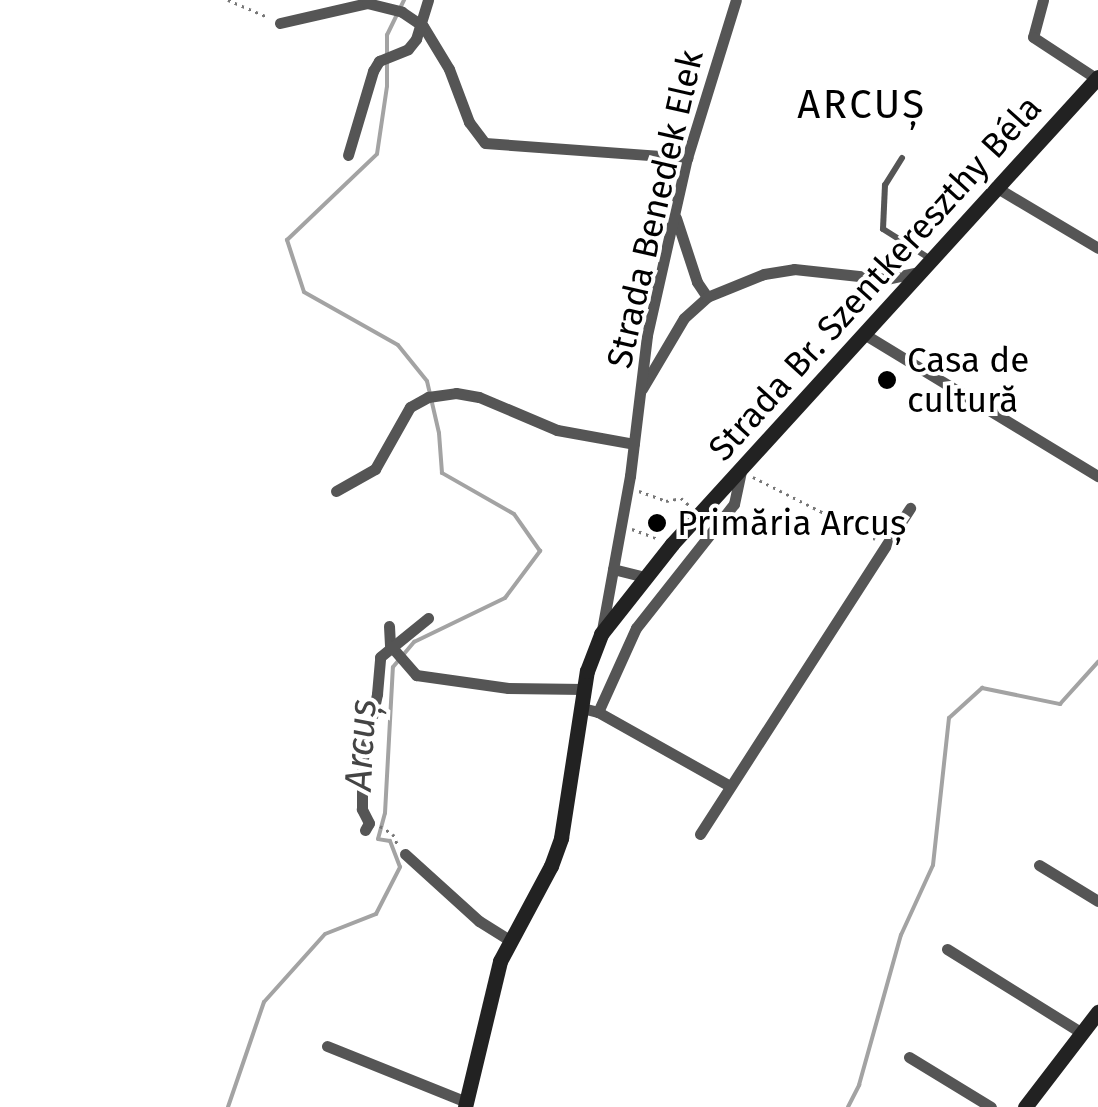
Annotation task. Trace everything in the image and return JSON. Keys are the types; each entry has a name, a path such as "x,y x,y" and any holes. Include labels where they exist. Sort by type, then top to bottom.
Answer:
{"street":[{"path":"348,155 374,70 387,58 408,49 422,26 428,0"},
{"name":"Strada Benedek Elek","path":"601,634 628,492 639,394 675,214 736,0"},
{"path":"1043,0 1033,37 1097,78"},
{"path":"280,22 367,3 398,11 422,26 449,69 469,122 485,143 688,158"},
{"name":"Strada Br. Szentkereszthy Béla","path":"601,634 697,512 741,471 1097,78"},
{"path":"999,189 1098,248"},
{"path":"675,214 697,282 706,297"},
{"path":"639,394 684,318 706,297 764,274 794,269 886,279 930,265"},
{"path":"864,334 1098,476"},
{"path":"336,491 376,469 410,408 431,397 456,393 478,397 557,430 634,444"},
{"path":"327,1046 466,1104 494,979 508,940 538,892 561,838 590,710 636,628 734,504 741,471"},
{"path":"700,834 910,508"},
{"path":"613,568 644,577"},
{"path":"365,830 370,823 362,809 362,763 377,694 380,656 428,618"},
{"path":"388,626 390,645 416,675 584,689"},
{"path":"601,634 584,689 590,710 730,786"},
{"path":"406,854 479,921 508,940"},
{"path":"1040,865 1098,901"},
{"path":"948,949 1082,1033"},
{"path":"1025,1107 1098,1012"},
{"path":"909,1057 992,1107"}],"lane":[{"path":"902,158 885,185 883,229 930,265"}],"path":[{"path":"228,0 280,22"},
{"path":"741,471 835,522 888,544"},
{"path":"628,492 643,492 666,501 681,498 697,512"},
{"path":"621,524 672,544"},
{"path":"387,828 406,854"}],"waterway":[{"name":"Arcuș","path":"228,1107 264,1002 325,934 376,914 400,867 390,841 378,839 385,813 393,667 414,642 505,598 540,551 514,514 442,473 439,433 427,381 398,345 304,292 287,240 377,154 387,86 387,35 404,0"},
{"path":"848,1107 859,1085 901,935 933,865 949,718 982,688 1060,704 1098,662"}],"place":[{"name":"Casa de cultură","path":"887,380"},
{"name":"Primăria Arcuș","path":"657,523"}],"district":[{"name":"ARCUȘ","path":"862,105"}]}
